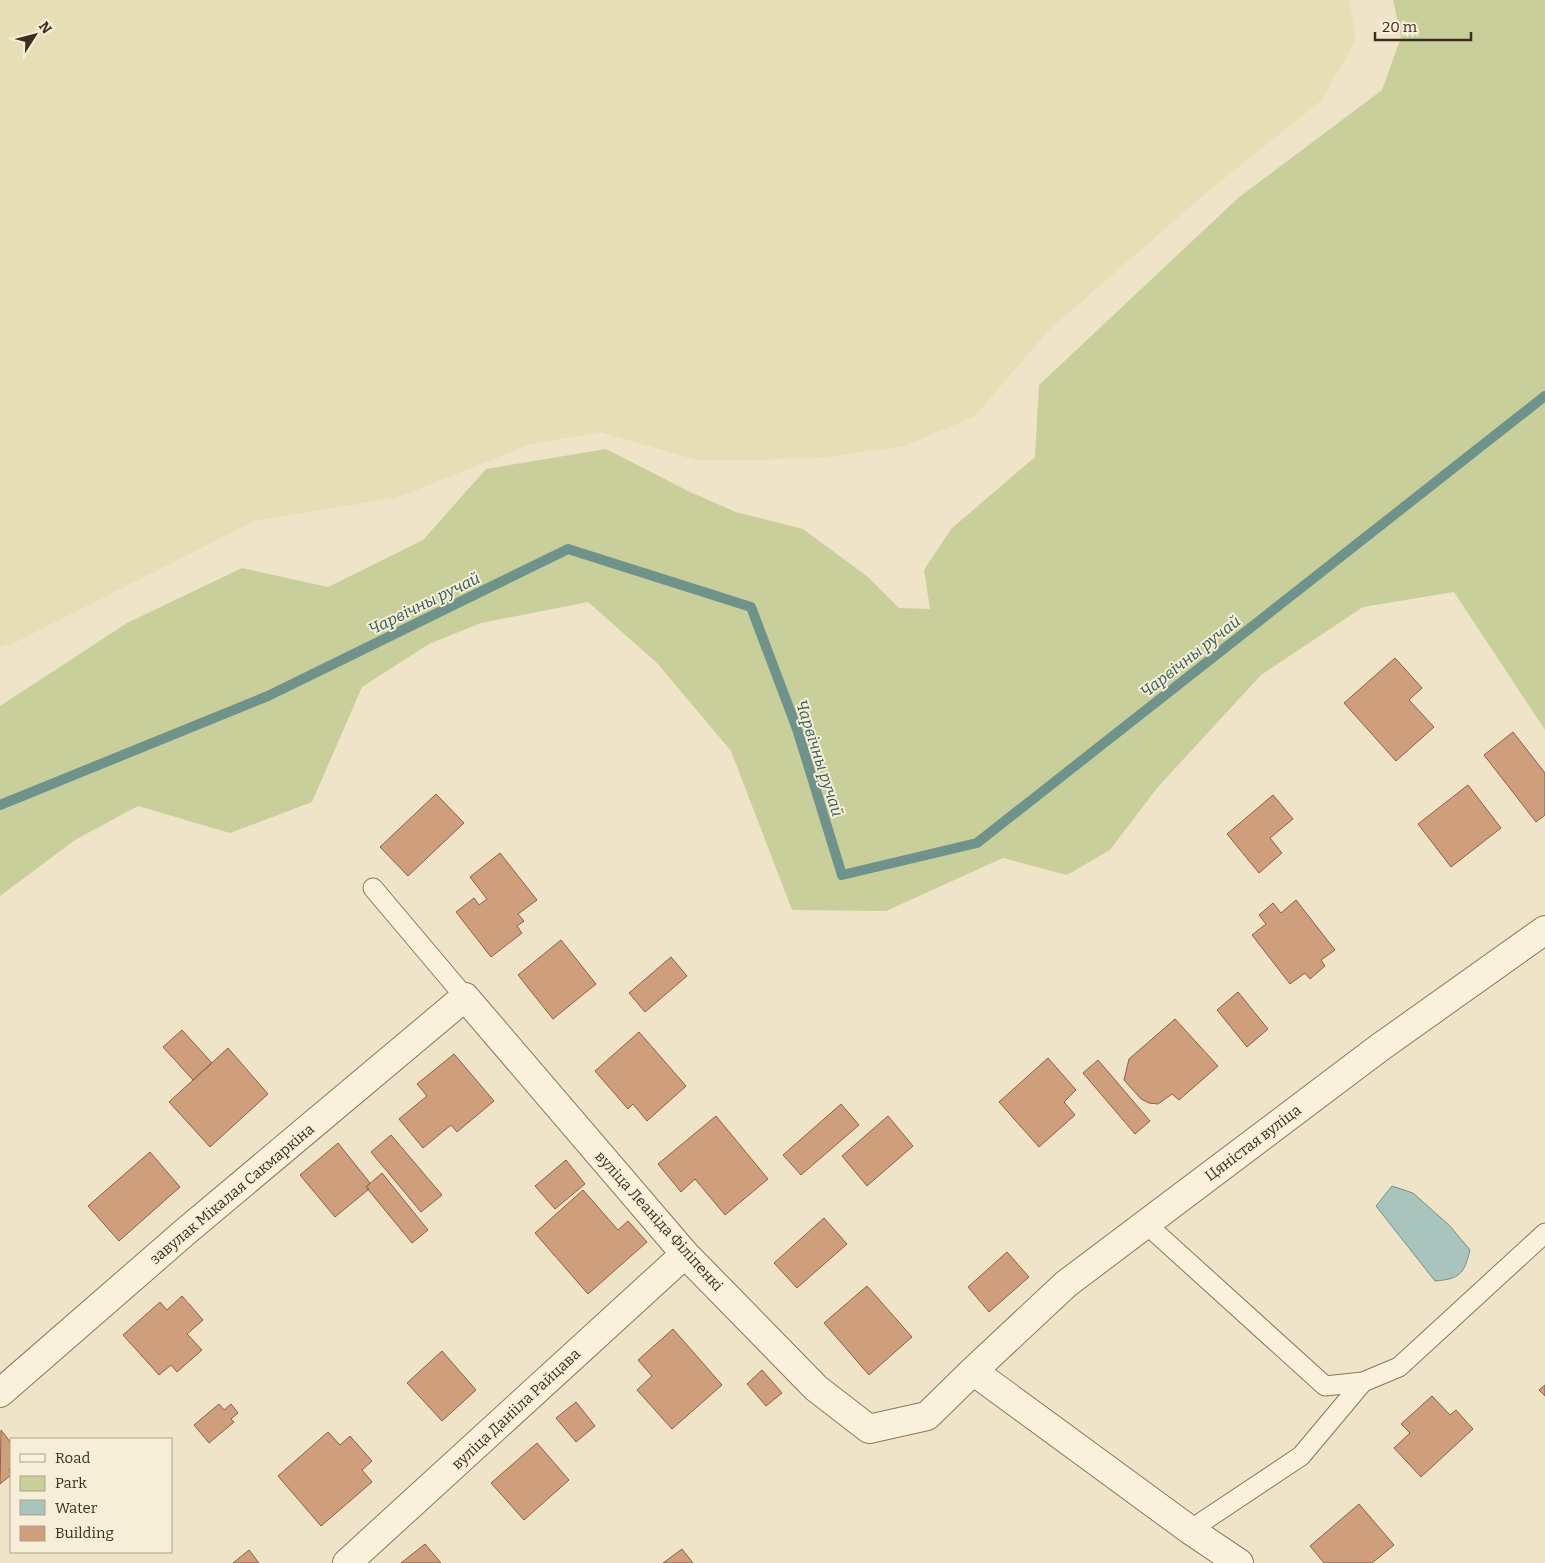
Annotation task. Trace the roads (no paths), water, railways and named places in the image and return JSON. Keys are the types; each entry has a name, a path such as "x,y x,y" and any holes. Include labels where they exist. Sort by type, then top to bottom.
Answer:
{"street":[{"name":"Цяністая вуліца","path":"869,1429 927,1416 1066,1284 1379,1048 1545,930"},
{"name":"вуліца Леаніда Філіпенкі","path":"465,997 685,1254 816,1388 869,1429"},
{"name":"завулак Мікалая Сакмаркіна","path":"0,1393 177,1239 465,997"},
{"name":"вуліца Данііла Райцава","path":"347,1563 685,1254"},
{"path":"973,1371 1190,1530 1239,1563"}],"lane":[{"path":"372,888 465,997"},
{"path":"1146,1223 1325,1386 1363,1382 1398,1368 1545,1233"},
{"path":"1190,1530 1301,1456 1363,1382"}],"water":[{"path":"1392,1186 1413,1193 1450,1226 1470,1250 1466,1265 1460,1274 1450,1279 1435,1281 1376,1206"}],"waterway":[{"name":"Чарвічны ручай","path":"0,805 268,696 568,549 751,607 797,729 842,875 977,843 1545,396"}]}
